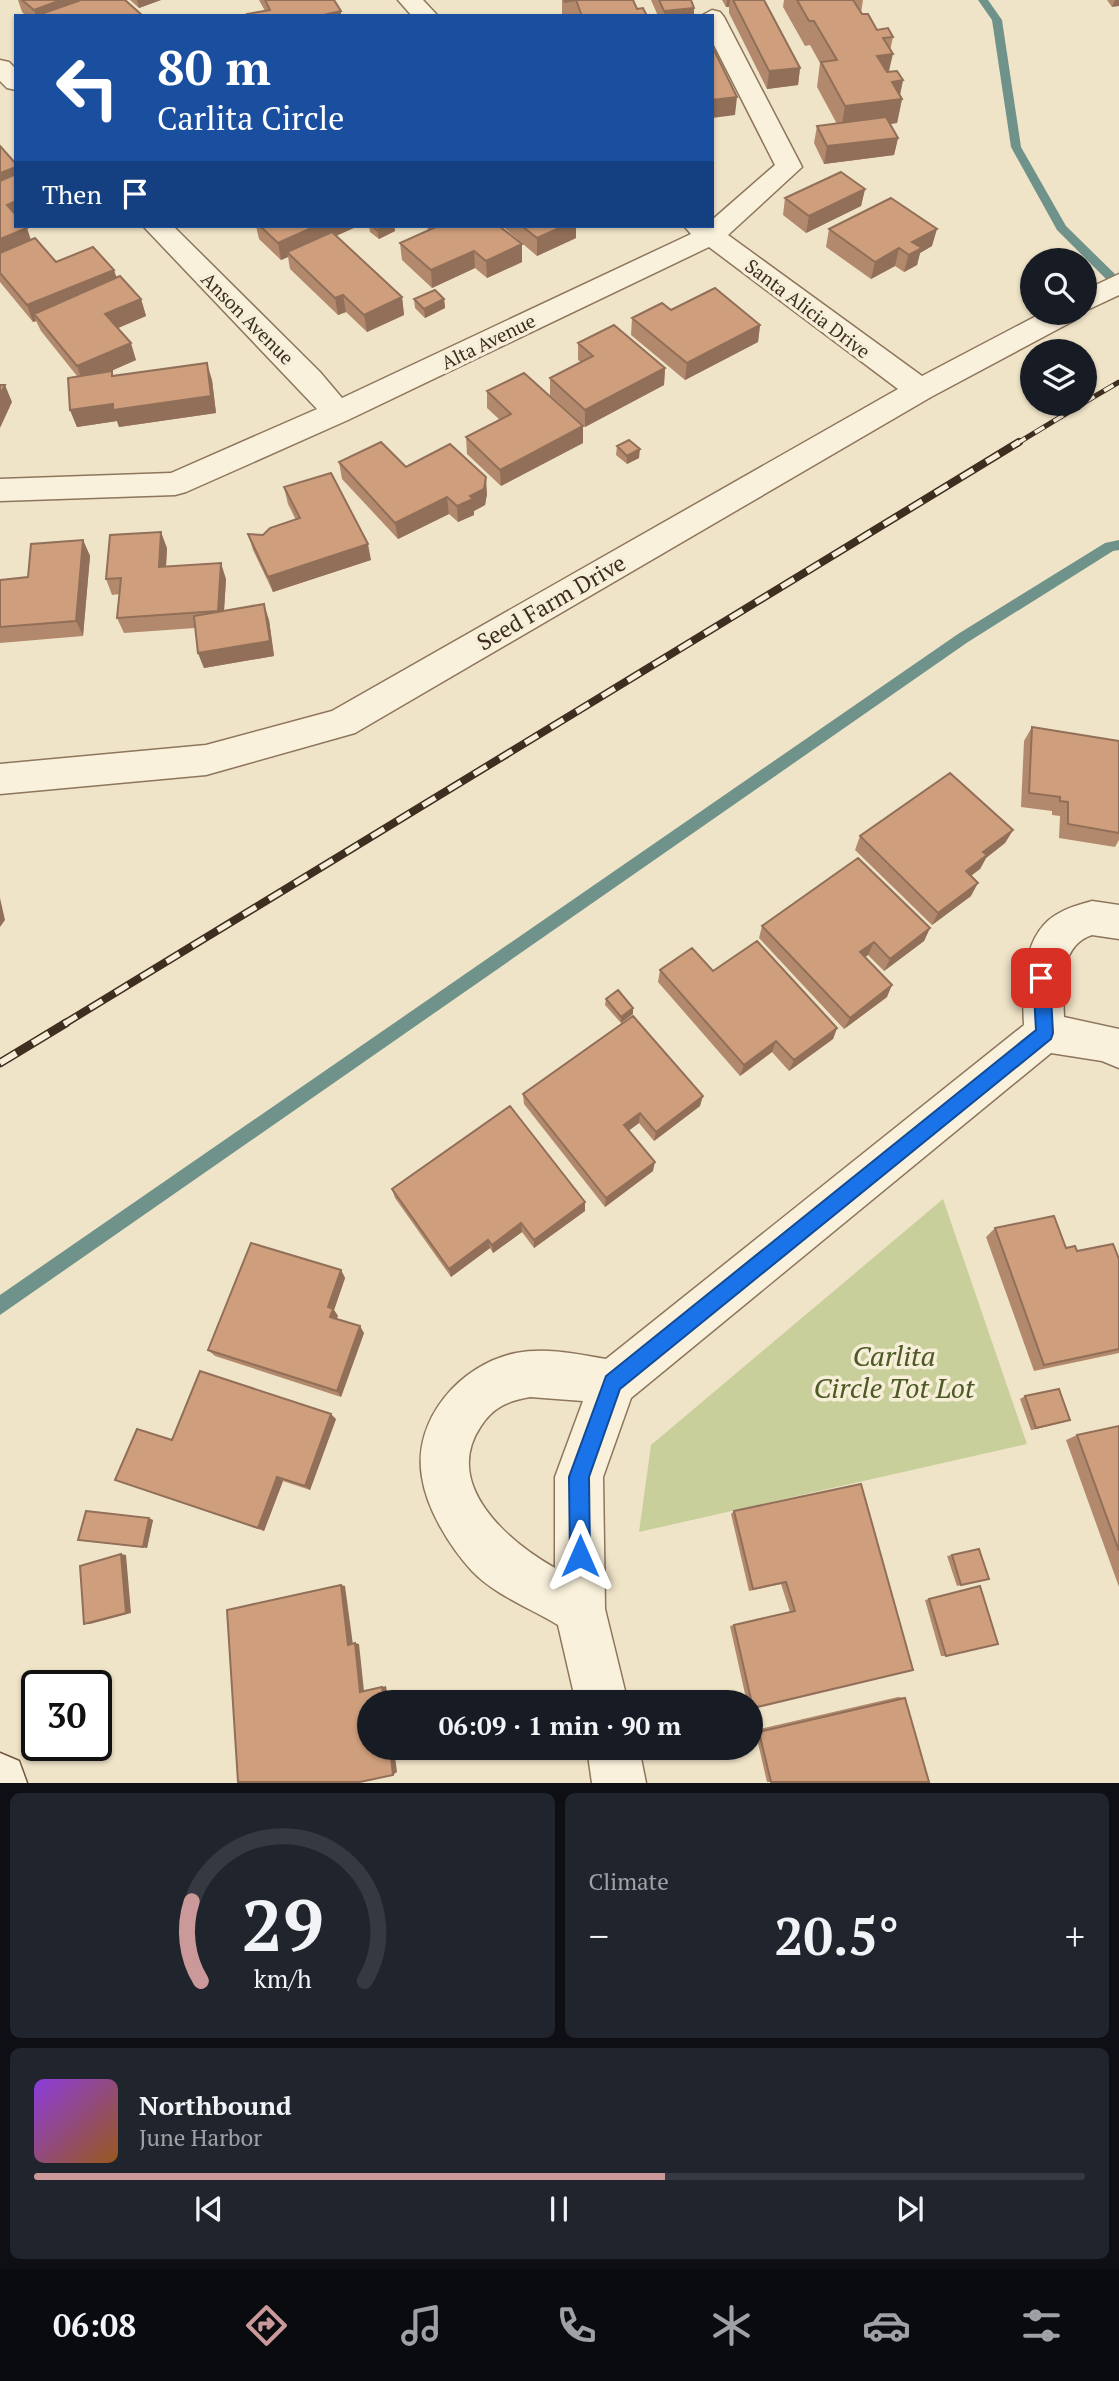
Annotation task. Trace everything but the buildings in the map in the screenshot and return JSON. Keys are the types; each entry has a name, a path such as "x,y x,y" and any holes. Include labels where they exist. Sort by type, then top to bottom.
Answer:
{"street":[{"path":"410,0 424,14"},
{"name":"Alta Avenue","path":"714,20 789,167 714,223"},
{"path":"0,67 14,81"},
{"name":"Anson Avenue","path":"159,228 309,379 337,413"},
{"name":"Alta Avenue","path":"0,490 174,484 337,413 704,231"},
{"name":"Santa Alicia Drive","path":"704,231 920,390"},
{"path":"1097,295 1119,283"},
{"name":"Seed Farm Drive","path":"0,779 206,760 342,723 920,390 1042,325"},
{"path":"1045,1033 1041,978 1046,957 1063,930 1092,918 1119,922"},
{"path":"599,1690 580,1609 579,1477 613,1383 1045,1033 1105,1043 1119,1049"},
{"path":"580,1609 495,1559 461,1514 445,1475 451,1432 470,1402 499,1381 537,1371 613,1383"},
{"path":"614,1760 619,1783"}],"green space":[{"name":"Carlita Circle Tot Lot","path":"943,1199 1027,1444 639,1532 651,1445"}],"waterway":[{"path":"983,0 997,20 1016,147 1061,228 1119,285"},
{"path":"0,1306 963,638 1110,546 1119,545"}],"railway":[{"path":"1097,395 1119,382"},
{"path":"1016,444 1062,416"},
{"path":"64,1024 1019,442"},
{"path":"0,1063 66,1023"}],"route":[{"path":"580,1556 579,1477 613,1383 1045,1033 1041,978"}]}
